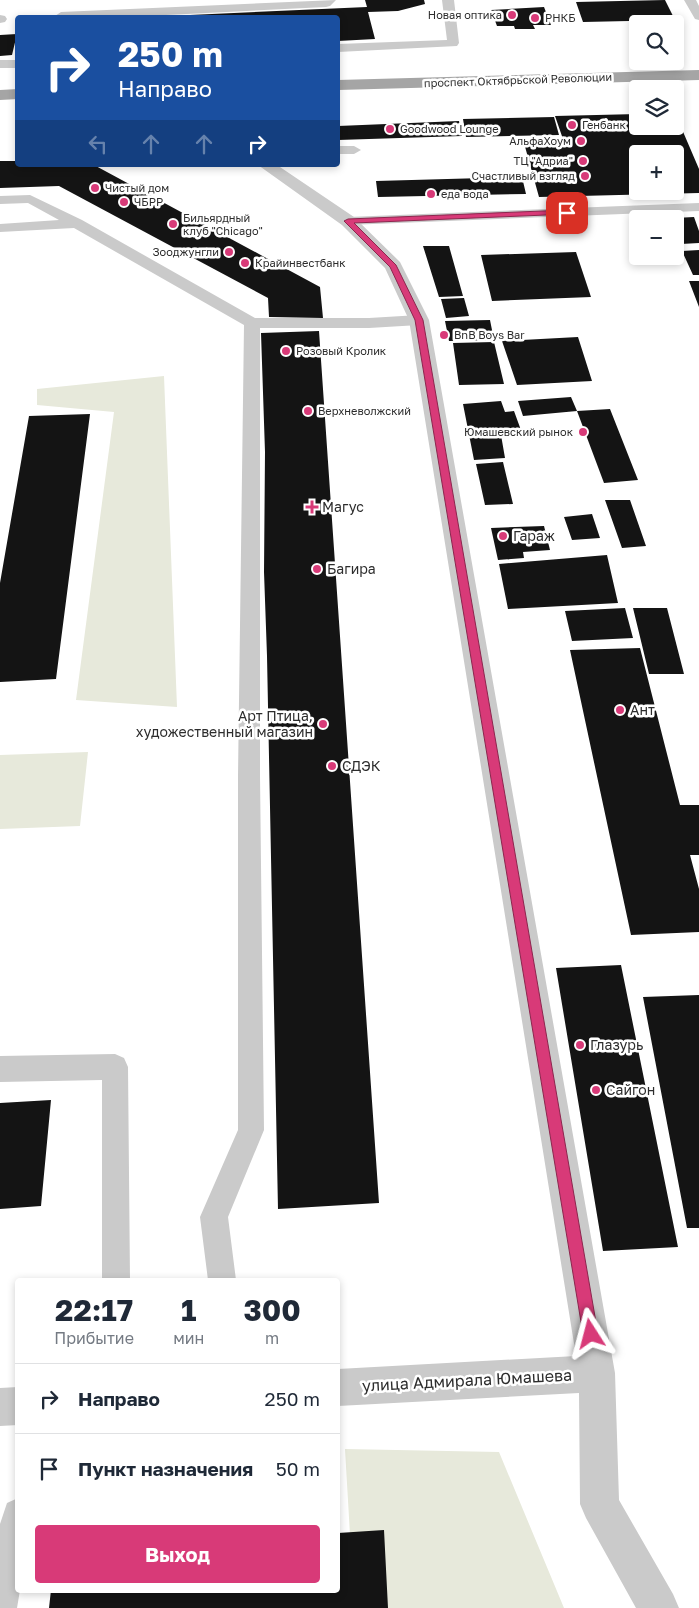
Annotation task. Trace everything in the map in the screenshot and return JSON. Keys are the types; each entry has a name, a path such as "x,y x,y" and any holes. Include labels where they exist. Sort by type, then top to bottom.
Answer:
{"main road":[{"name":"проспект Октябрьской Революции","path":"340,85 699,75"},
{"path":"0,94 15,94"}],"street":[{"path":"269,167 348,221 393,266 419,320 597,1373 600,1504 659,1608"},
{"name":"улица Адмирала Юмашева","path":"340,1388 597,1373"},
{"path":"0,1407 15,1406"}],"lane":[{"path":"61,15 63,0"},
{"path":"84,15 210,4 326,4 330,0"},
{"path":"340,48 453,43 448,0"},
{"path":"690,0 699,16"},
{"path":"0,64 15,64"},
{"path":"340,150 354,150"},
{"path":"0,200 30,199 77,223 252,323 369,323 419,320"},
{"path":"348,221 699,207"},
{"path":"0,228 77,223"},
{"path":"222,1278 214,1217 252,1130 249,776 252,323"},
{"path":"0,1069 115,1067 116,1278"},
{"path":"0,1608 15,1530"}],"shaded area":[{"path":"164,376 177,707 76,700 114,412 37,405 37,389"},
{"path":"88,752 80,826 0,829 0,755"},
{"path":"345,1449 499,1452 564,1608 373,1608 354,1604"}],"building":[{"path":"365,0 424,0 425,4 398,11 368,12 375,39 340,41 340,15 190,15 367,7"},
{"path":"665,0 672,15 629,15 629,21 583,22 576,2"},
{"path":"544,7 551,25 533,25 535,29 515,29 514,26 497,26 491,10"},
{"path":"15,34 12,55 0,56 0,35"},
{"name":"ТЦ \"Адриа\"","path":"629,114 629,135 684,134 699,169 699,193 684,193 684,145 629,145 629,195 539,197 524,143 564,142 555,116"},
{"path":"554,117 559,135 466,137 463,119"},
{"path":"459,121 462,136 340,140 340,126"},
{"path":"0,161 15,161 15,167 98,167 320,287 323,318 269,317 268,298 59,186 0,188"},
{"path":"522,177 526,194 378,197 376,181"},
{"path":"694,217 699,231 699,243 684,244 684,218"},
{"path":"423,246 449,246 463,296 439,297"},
{"path":"699,250 699,275 693,275 684,255 684,251"},
{"path":"576,252 591,297 492,301 481,255"},
{"path":"689,281 699,281 699,307"},
{"path":"464,298 469,316 446,318 441,299"},
{"path":"490,320 494,340 449,341 445,321"},
{"path":"319,331 379,1203 278,1209 264,572 265,452 261,333"},
{"path":"578,337 592,381 517,385 502,341"},
{"path":"494,342 504,384 459,385 453,343"},
{"path":"571,397 577,411 523,416 518,401"},
{"path":"501,401 505,412 514,411 522,433 501,435 505,458 474,460 463,404"},
{"path":"610,409 638,480 604,483 577,411"},
{"path":"90,414 56,679 0,682 0,583 29,416"},
{"path":"503,462 513,504 485,505 476,464"},
{"path":"605,500 630,500 646,546 622,548"},
{"path":"592,514 600,538 572,540 564,517"},
{"path":"544,526 550,550 523,552 524,558 498,560 491,528"},
{"path":"607,555 618,603 508,609 499,564"},
{"path":"625,608 633,638 572,641 565,611"},
{"path":"633,608 667,608 684,674 649,674"},
{"path":"640,648 680,805 699,805 699,855 690,855 699,889 699,932 631,935 570,650"},
{"path":"621,965 678,1247 603,1251 556,968"},
{"path":"699,995 699,1228 687,1228 643,997"},
{"path":"51,1100 41,1206 0,1209 0,1103"},
{"path":"384,1530 388,1608 49,1608 51,1593 340,1593 340,1533"}],"place":[{"name":"Новая оптика","path":"512,15"},
{"name":"РНКБ","path":"535,18"},
{"name":"Генбанк","path":"572,125"},
{"name":"Goodwood Lounge","path":"390,129"},
{"name":"АльфаХоум","path":"581,141"},
{"name":"ТЦ \"Адриа\"","path":"583,161"},
{"name":"Счастливый взгляд","path":"585,176"},
{"name":"Чистый дом","path":"95,188"},
{"name":"еда вода","path":"431,194"},
{"name":"ЧБРР","path":"124,202"},
{"name":"Бильярдный клуб \"Chicago\"","path":"173,224"},
{"name":"Зооджунгли","path":"229,252"},
{"name":"Крайинвестбанк","path":"245,263"},
{"name":"BnB Boys Bar","path":"444,335"},
{"name":"Розовый Кролик","path":"286,351"},
{"name":"Верхневолжский","path":"308,411"},
{"name":"Юмашевский рынок","path":"583,432"},
{"name":"Магус","path":"312,507"},
{"name":"Гараж","path":"503,536"},
{"name":"Багира","path":"317,569"},
{"name":"Ант","path":"620,710"},
{"name":"Арт Птица, художественный магазин","path":"323,724"},
{"name":"СДЭК","path":"332,766"},
{"name":"Глазурь","path":"580,1045"},
{"name":"Сайгон","path":"596,1090"}],"route":[{"path":"567,213 348,221 393,266 419,320 591,1334"}]}
